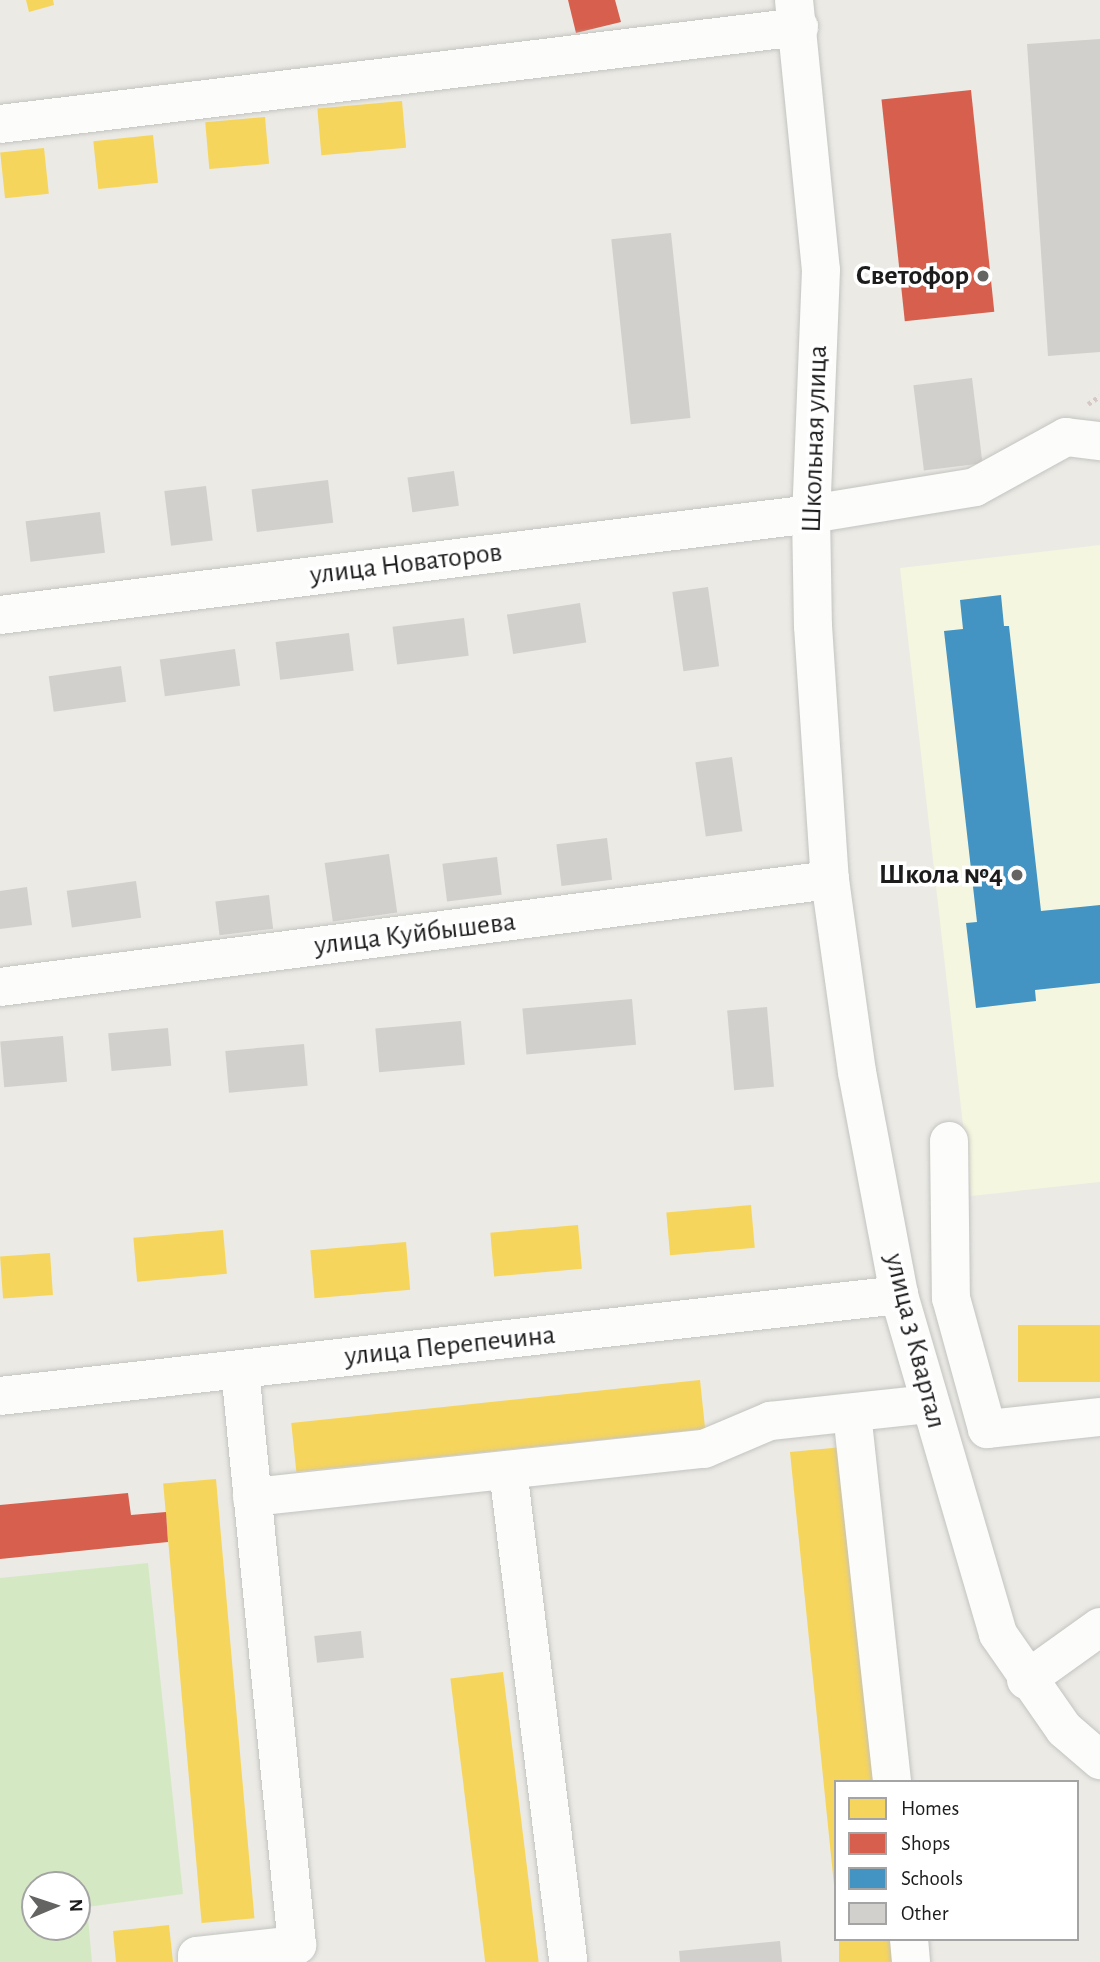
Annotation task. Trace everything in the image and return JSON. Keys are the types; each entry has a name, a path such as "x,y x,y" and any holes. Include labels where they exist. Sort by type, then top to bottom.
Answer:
{"street":[{"path":"0,124 796,14"},
{"name":"Школьная улица","path":"796,14 821,270 811,514 813,626 830,880"},
{"name":"улица Новаторов","path":"0,615 811,514 975,487 1066,437 1100,441"},
{"name":"улица Куйбышева","path":"0,988 830,880"},
{"name":"улица 3 Квартал","path":"830,880 857,1072 899,1295 998,1634 1026,1680 1064,1729 1100,1760"},
{"path":"949,1141 951,1298 987,1429 1100,1417"},
{"name":"улица Перепечина","path":"0,1396 899,1295"},
{"path":"197,1962 197,1956 297,1945 240,1370"},
{"path":"252,1497 704,1449 770,1421 930,1404"},
{"path":"852,1413 892,1780"},
{"path":"508,1470 568,1962"},
{"path":"1026,1680 1100,1627"},
{"path":"909,1941 911,1962"}],"shaded area":[{"name":"Школа №4","path":"1100,545 1100,1182 971,1196 900,568"}],"green space":[{"path":"148,1563 183,1894 91,1906 91,1871 21,1871 21,1941 90,1941 92,1962 0,1962 0,1578"}],"building: Homes":[{"path":"26,0 53,0 54,5 29,12"},
{"path":"402,101 406,148 321,155 317,108"},
{"path":"265,117 269,164 209,169 205,122"},
{"path":"153,135 158,183 98,189 93,141"},
{"path":"44,148 49,194 5,198 0,153"},
{"path":"751,1205 755,1248 670,1255 666,1212"},
{"path":"578,1225 582,1269 494,1277 490,1233"},
{"path":"223,1230 227,1274 137,1282 133,1238"},
{"path":"406,1242 410,1290 315,1298 310,1250"},
{"path":"50,1253 53,1295 3,1298 0,1256"},
{"path":"1018,1325 1100,1325 1100,1382 1018,1382"},
{"path":"700,1380 705,1429 296,1472 291,1423"},
{"path":"843,1447 877,1780 834,1780 834,1885 790,1452"},
{"path":"216,1479 254,1918 202,1923 163,1484"},
{"path":"503,1672 539,1962 485,1962 450,1678"},
{"path":"169,1925 173,1962 116,1962 113,1931"},
{"path":"839,1941 893,1941 893,1962 839,1962"}],"building: Shops":[{"path":"568,0 615,0 621,22 576,33"},
{"path":"971,90 994,312 905,321 881,99"},
{"path":"128,1493 131,1515 166,1512 168,1542 0,1559 0,1505"}],"building: Schools":[{"path":"1001,595 1004,626 1009,626 1041,911 1100,905 1100,983 1035,990 1036,1001 976,1008 966,923 977,922 944,631 963,629 960,600"}],"building: Other":[{"path":"1100,39 1100,352 1048,356 1027,44"},
{"path":"671,233 690,418 631,424 611,239"},
{"path":"972,378 982,463 924,471 913,385"},
{"path":"454,471 459,506 412,512 407,478"},
{"path":"328,480 333,523 257,532 252,489"},
{"path":"206,486 213,541 171,546 164,491"},
{"path":"100,512 105,553 31,562 26,521"},
{"path":"708,587 719,666 683,671 672,592"},
{"path":"580,603 586,643 513,654 507,615"},
{"path":"464,618 469,656 397,664 393,627"},
{"path":"349,633 354,671 280,680 276,642"},
{"path":"235,649 240,686 165,696 160,660"},
{"path":"121,666 126,702 54,712 49,676"},
{"path":"732,757 742,831 706,836 695,762"},
{"path":"607,838 612,880 561,886 556,844"},
{"path":"389,854 397,912 333,921 325,863"},
{"path":"497,857 502,895 447,901 442,864"},
{"path":"136,881 141,918 72,927 67,891"},
{"path":"27,887 32,925 0,929 0,891"},
{"path":"269,895 273,929 220,935 215,902"},
{"path":"632,999 636,1045 526,1054 522,1009"},
{"path":"767,1007 774,1087 734,1090 727,1010"},
{"path":"461,1021 465,1065 379,1072 375,1028"},
{"path":"168,1028 171,1066 112,1071 108,1033"},
{"path":"63,1036 67,1082 4,1087 0,1041"},
{"path":"304,1044 308,1086 229,1093 225,1051"},
{"path":"361,1631 364,1658 317,1663 314,1636"},
{"path":"780,1941 782,1962 680,1962 679,1951"}],"place":[{"name":"Светофор","path":"983,276"},
{"name":"Школа №4","path":"1017,875"}]}
